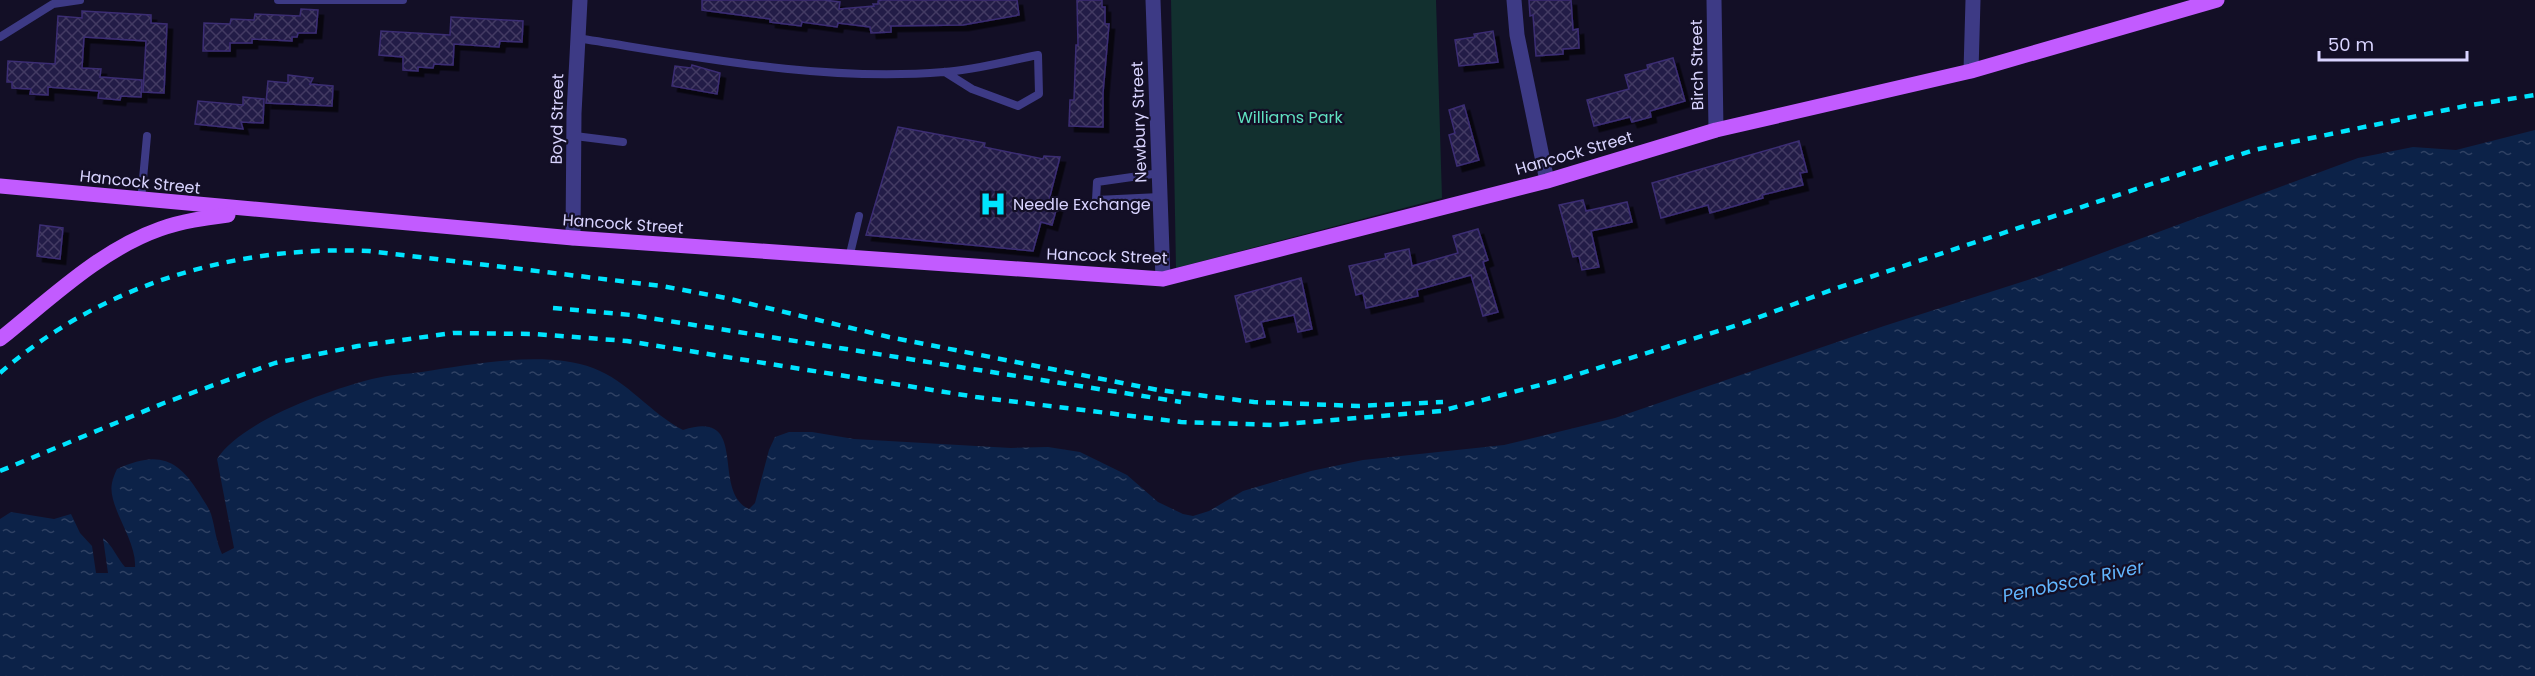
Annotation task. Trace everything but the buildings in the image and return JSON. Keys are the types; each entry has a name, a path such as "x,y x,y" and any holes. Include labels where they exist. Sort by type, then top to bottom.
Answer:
{"main road":[{"name":"Hancock Street","path":"0,186 264,212 573,238 1163,279 1547,181 1716,130 1971,71 2217,0"},
{"path":"0,339 82,274 141,237 158,229 191,220 264,212"}],"street":[{"name":"Boyd Street","path":"573,238 577,38 580,0"},
{"name":"Newbury Street","path":"1153,0 1163,279"},
{"path":"1514,0 1517,35 1547,181"},
{"name":"Birch Street","path":"1714,0 1716,130"},
{"path":"1971,71 1973,0"}],"lane":[{"path":"0,37 53,4 80,0"},
{"path":"278,0 403,0"},
{"path":"577,38 735,63 838,74 945,72 1038,55 1039,94 1018,106 972,89 945,72"},
{"path":"141,200 147,136"},
{"path":"575,136 623,142"},
{"path":"1160,173 1097,182 1096,200 1160,197"},
{"path":"849,258 859,216"}],"green space":[{"name":"Williams Park","path":"1171,0 1436,0 1442,198 1176,268"}],"water":[{"name":"Penobscot River","path":"2535,130 2535,676 0,676 0,519 11,512 54,519 71,514 80,533 92,546 96,573 108,573 103,538 125,567 135,567 132,546 114,502 112,483 117,469 131,463 154,459 174,465 191,481 211,514 222,554 234,548 217,459 229,445 245,432 287,409 333,391 378,378 508,360 554,360 593,368 617,381 683,430 704,426 717,431 727,455 732,486 738,500 749,509 755,503 769,450 775,437 789,432 812,432 854,439 1011,448 1048,447 1080,452 1127,475 1158,502 1183,514 1193,516 1209,511 1243,491 1311,471 1363,460 1504,445 1615,418 1884,326 2037,277 2358,158 2413,147 2456,150"}],"railway":[{"path":"0,471 164,403 275,363 358,346 453,333 534,334 627,341 976,397 1181,422 1274,425 1441,411 1559,380 1741,324 1834,289 2254,150 2465,106 2535,95"},
{"path":"0,373 40,342 82,316 126,294 172,276 220,263 269,255 319,251 369,251 662,286 726,298 889,337 1158,390 1254,402 1358,406 1443,402"},
{"path":"553,308 631,315 1181,402"}],"place":[{"name":"Needle Exchange","path":"993,204"}]}
